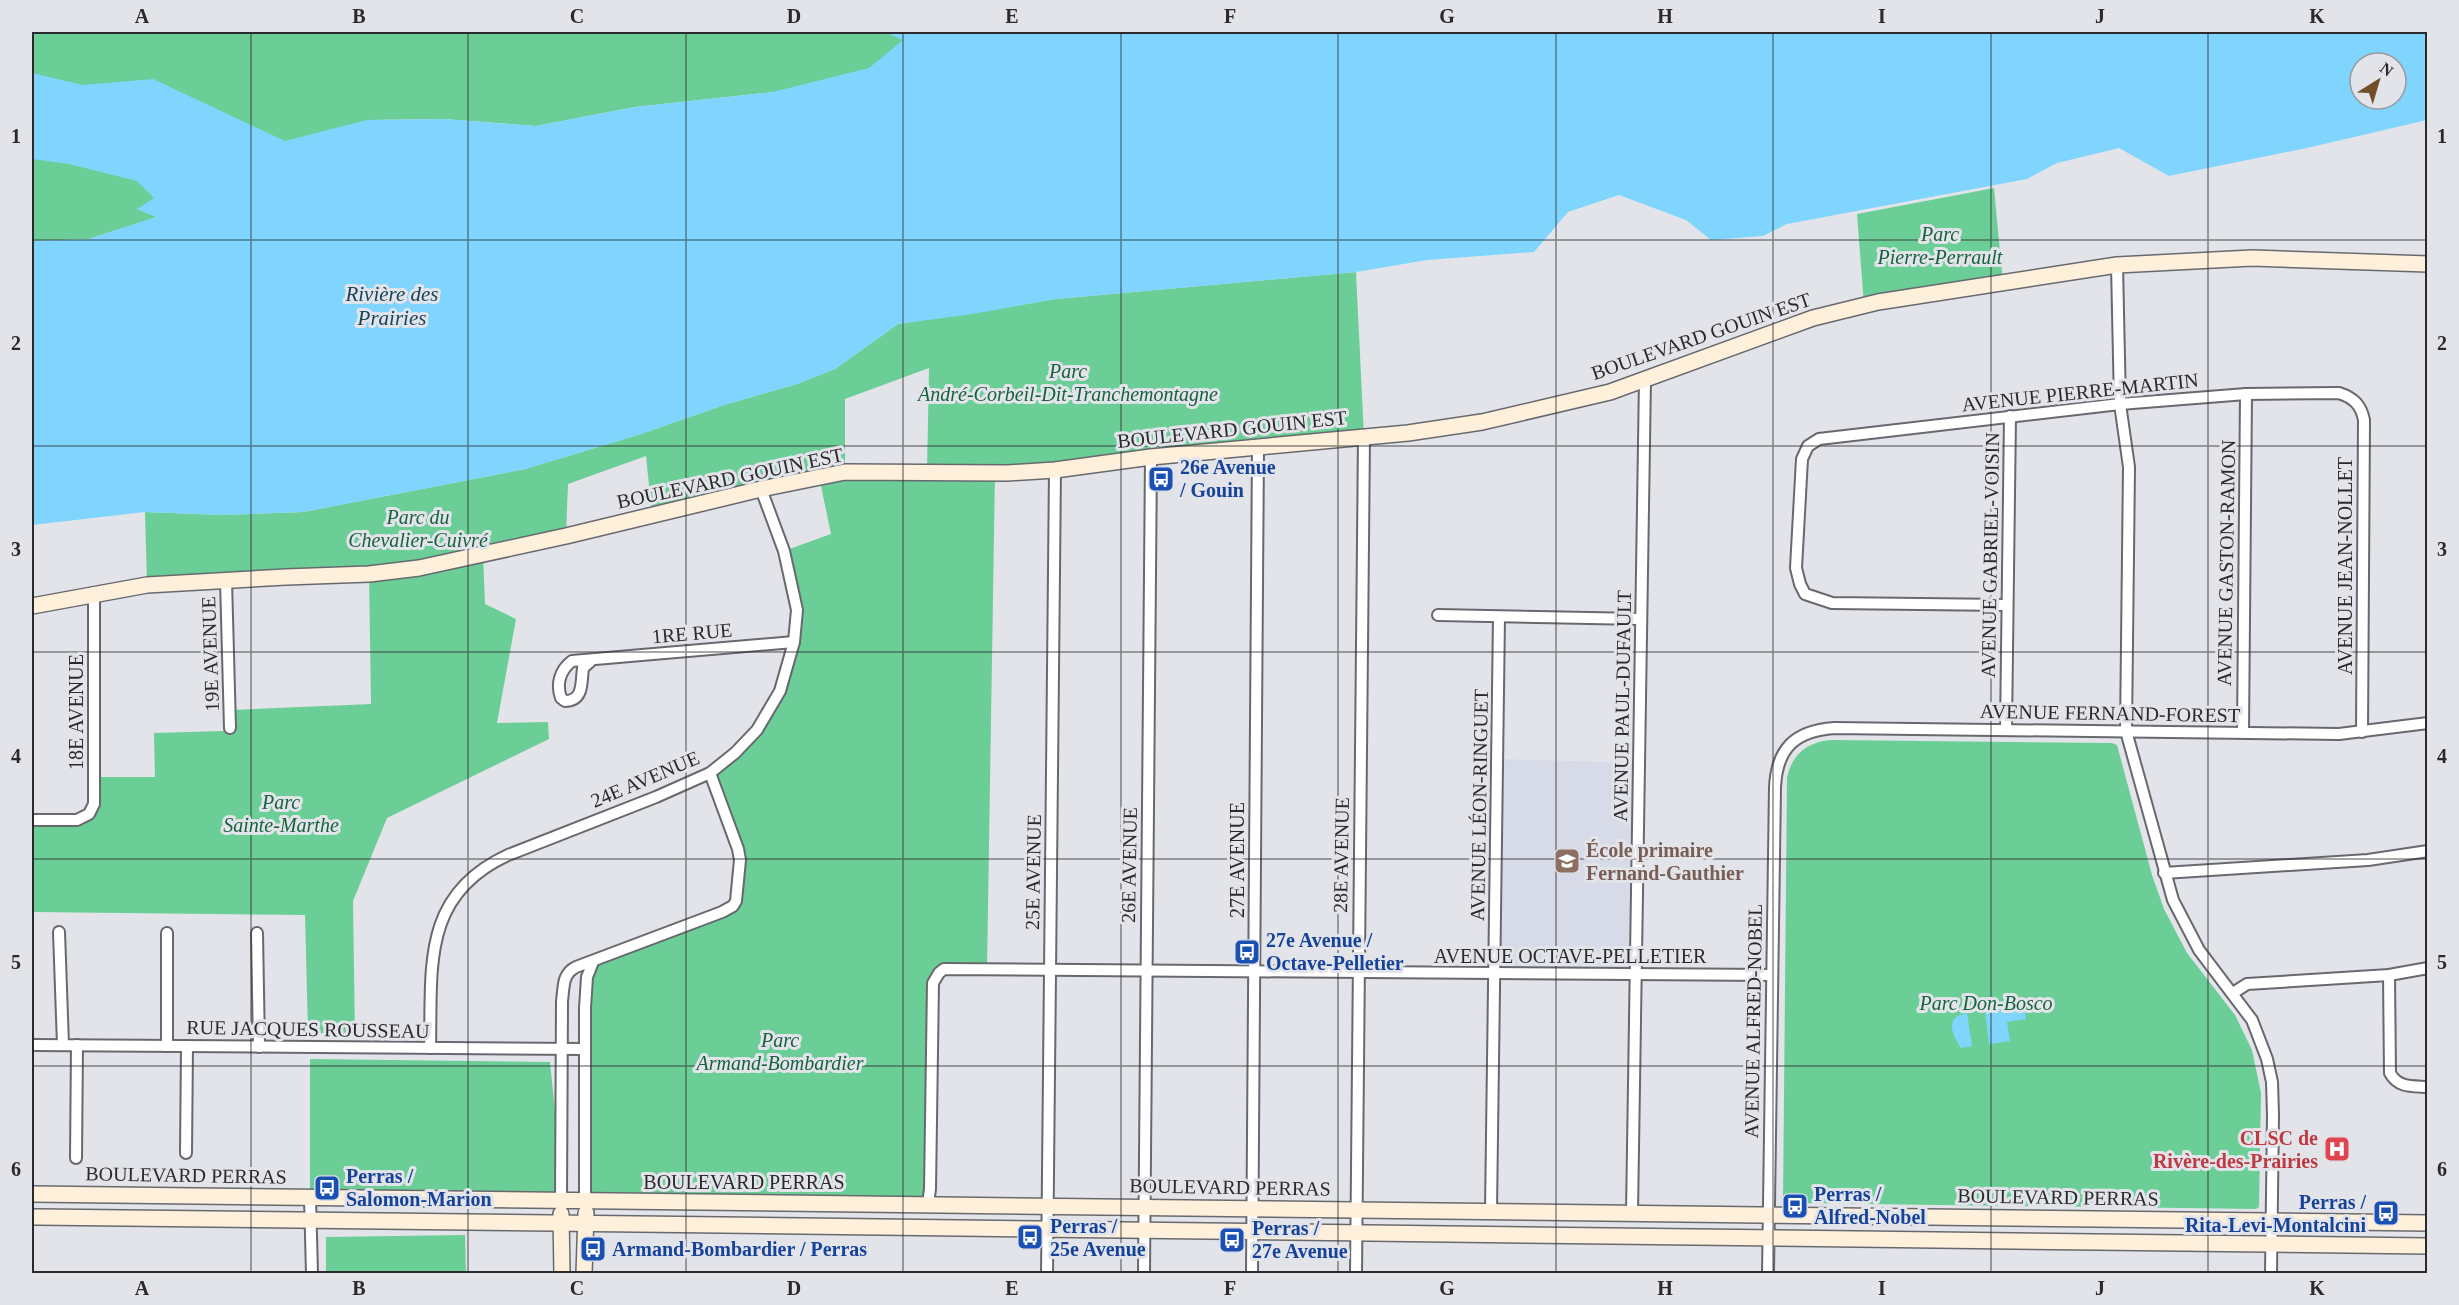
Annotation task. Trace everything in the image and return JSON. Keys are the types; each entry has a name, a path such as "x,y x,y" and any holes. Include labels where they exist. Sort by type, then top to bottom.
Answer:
{"main road":[{"name":"BOULEVARD GOUIN EST","path":"32,606 147,585 369,574 419,568 566,536 761,489 845,472 1055,470 1152,457 1364,437 1482,422 1610,392 1813,318 1878,302 2117,265 2252,258 2427,264"},
{"name":"BOULEVARD PERRAS","path":"32,1194 2427,1223"},
{"path":"561,1201 562,1274"},
{"path":"584,1274 585,1201"},
{"path":"32,1217 312,1221 454,1220 1145,1231 2427,1246"}],"street":[{"path":"2117,265 2120,404 2129,467 2126,731 2164,873 2186,928 2259,1033 2270,1070 2273,1115 2271,1274"},
{"name":"AVENUE PAUL-DUFAULT","path":"1632,1213 1645,379"},
{"name":"AVENUE PIERRE-MARTIN","path":"2007,605 1832,603 1805,594 1796,568 1802,459 1808,446 1819,439 2120,404 2246,394 2340,393 2357,402"},
{"name":"AVENUE GASTON-RAMON","path":"2242,732 2246,394"},
{"name":"AVENUE JEAN-NOLLET","path":"2357,402 2364,420 2362,732"},
{"name":"AVENUE GABRIEL-VOISIN","path":"2006,730 2010,416"},
{"name":"28E AVENUE","path":"1356,1274 1364,437"},
{"name":"27E AVENUE","path":"1252,1274 1258,447"},
{"name":"26E AVENUE","path":"1144,1274 1152,457"},
{"name":"25E AVENUE","path":"1047,1274 1055,470"},
{"name":"24E AVENUE","path":"430,1048 434,944 447,910 466,884 491,864 508,855 657,797 710,773 735,753 757,730 780,691 794,642 796,610 784,551 761,489"},
{"name":"19E AVENUE","path":"226,580 230,728"},
{"name":"18E AVENUE","path":"32,820 78,820 89,814 94,804 94,594"},
{"path":"1438,615 1641,619"},
{"name":"AVENUE LÉON-RINGUET","path":"1491,1210 1496,974 1499,617"},
{"name":"1RE RUE","path":"592,660 794,642"},
{"name":"AVENUE FERNAND-FOREST","path":"1795,740 1807,732 1834,728 2362,732 2427,723"},
{"name":"AVENUE ALFRED-NOBEL","path":"1768,1274 1775,774 1779,760 1795,740"},
{"path":"561,1201 562,1001 565,976 569,970 576,967 733,906 736,901 740,872 738,849 710,773"},
{"path":"2164,873 2382,859 2427,851"},
{"path":"59,932 63,1045"},
{"path":"166,933 167,1046"},
{"path":"257,933 259,1047"},
{"path":"585,1201 585,991 593,962"},
{"name":"AVENUE OCTAVE-PELLETIER","path":"928,1204 933,983 939,973 951,968 1771,975"},
{"path":"2233,993 2247,984 2389,975 2427,968"},
{"path":"2389,975 2390,1073 2394,1082 2427,1087"},
{"name":"RUE JACQUES ROUSSEAU","path":"32,1045 584,1049"},
{"path":"76,1158 77,1045"},
{"path":"186,1153 188,1046"},
{"path":"310,1197 312,1274"}],"shaded area":[{"name":"École primaire Fernand-Gauthier","path":"1498,759 1639,763 1637,973 1496,974"}],"green space":[{"path":"32,32 1133,32 774,92 635,107 536,126 443,119 368,120 137,209 157,217 89,239 32,241"},
{"name":"Parc Pierre-Perrault","path":"1994,188 2003,283 1864,305 1857,214"},
{"path":"1356,272 1364,437 995,473 987,969 939,973 928,1204 585,1201 584,1049 593,962 733,905 740,872 710,773 735,753 780,691 797,610 784,551 831,534 820,481 652,515 646,456 568,484 566,536 483,554 485,604 516,619 497,723 548,722 549,739 387,818 353,901 355,1034 308,1033 305,915 32,912 32,820 89,814 95,777 155,777 154,733 223,731 230,727 233,710 371,704 369,574 147,585 145,512 223,515 303,512 525,469 797,384 835,369 898,324 1056,299","holes":["929,368 927,471 845,471 845,399"]},
{"name":"Parc Don-Bosco","path":"1831,740 2112,743 2117,745 2152,875 2164,909 2187,953 2235,1015 2252,1050 2261,1093 2259,1207 2256,1209 1789,1203 1783,1201 1787,778 1793,762 1802,751 1815,743"},
{"path":"310,1059 550,1062 562,1179 561,1201 310,1197"},
{"path":"465,1235 466,1273 326,1273 326,1237"}],"water":[{"name":"Rivière des Prairies","path":"885,32 2427,32 2427,120 2307,148 2169,176 2119,148 2057,163 2027,179 1787,224 1763,236 1711,240 1686,220 1619,195 1568,212 1534,252 1427,260 1356,272 1056,299 973,314 898,324 835,369 797,384 525,469 303,512 223,515 145,512 32,525 32,241 89,239 156,217 137,209 154,198 137,181 69,164 32,159 32,73 83,85 153,79 285,141 367,120 443,119 536,126 635,107 773,92 869,68 903,40"},
{"path":"2023,999 2026,1019 2007,1022 2010,1041 1989,1044 1984,1004"},
{"path":"1967,1013 1972,1046 1961,1048 1952,1027 1955,1018"}],"place":[{"name":"26e Avenue / Gouin","path":"1161,479"},
{"name":"École primaire Fernand-Gauthier","path":"1567,861"},
{"name":"27e Avenue / Octave-Pelletier","path":"1247,952"},
{"name":"CLSC de Rivère-des-Prairies","path":"2337,1149"},
{"name":"Perras / Salomon-Marion","path":"327,1188"},
{"name":"Perras / Alfred-Nobel","path":"1795,1206"},
{"name":"Perras / Rita-Levi-Montalcini","path":"2386,1213"},
{"name":"Perras / 25e Avenue","path":"1030,1237"},
{"name":"Perras / 27e Avenue","path":"1232,1240"},
{"name":"Armand-Bombardier / Perras","path":"593,1249"}],"park label":[{"name":"Parc André-Corbeil-Dit-Tranchemontagne","path":"1068,382"},
{"name":"Parc du Chevalier-Cuivré","path":"418,528"},
{"name":"Parc Sainte-Marthe","path":"281,814"},
{"name":"Parc Armand-Bombardier","path":"780,1052"}]}
